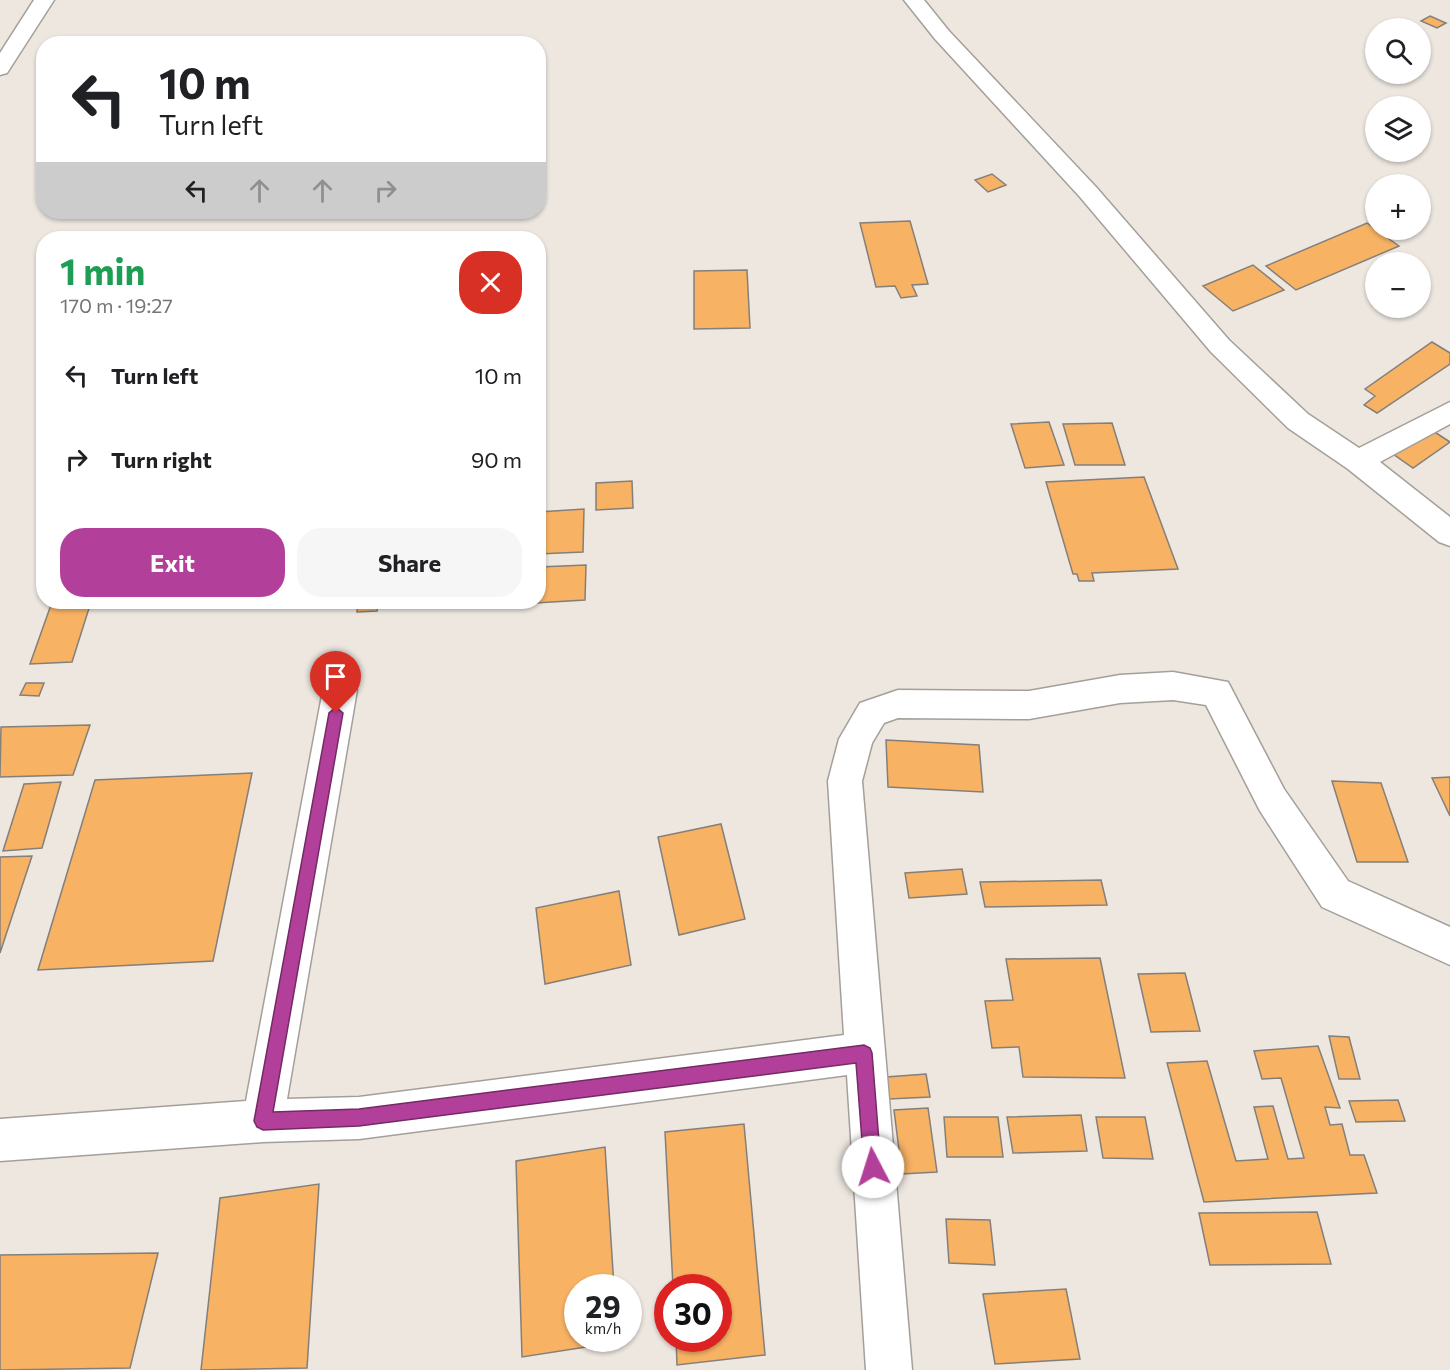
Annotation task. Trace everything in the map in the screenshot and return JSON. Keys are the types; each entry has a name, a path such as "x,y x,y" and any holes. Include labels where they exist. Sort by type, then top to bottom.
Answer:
{"street":[{"path":"0,69 44,0"},
{"path":"914,0 942,35 1088,192 1220,346 1298,421 1358,461 1450,534"},
{"path":"1358,461 1450,412"},
{"path":"889,1370 845,781 856,739 872,713 898,704 1029,705 1120,689 1173,686 1215,692 1272,800 1335,894 1450,946"},
{"path":"263,1121 340,690"},
{"path":"0,1140 263,1121 359,1118 864,1053"}],"building":[{"path":"1430,16 1446,23 1437,28 1431,25 1431,18 1426,18"},
{"path":"992,174 1006,185 988,192 975,180"},
{"path":"910,221 928,284 912,285 917,296 901,298 895,286 876,287 860,223"},
{"path":"1365,224 1365,240 1391,240 1399,246 1385,252 1365,252 1365,261 1296,290 1266,266"},
{"path":"1253,265 1284,290 1233,311 1203,286"},
{"path":"747,270 750,328 694,329 694,271"},
{"path":"1432,342 1450,353 1450,364 1377,413 1364,405 1375,396 1365,389"},
{"path":"1049,422 1064,465 1025,468 1011,424"},
{"path":"1112,423 1125,465 1075,465 1063,424"},
{"path":"1430,429 1450,442 1413,468 1393,454"},
{"path":"1144,477 1178,569 1092,573 1094,581 1079,581 1077,574 1073,574 1046,482"},
{"path":"632,481 633,508 596,510 596,483"},
{"path":"584,509 583,552 546,554 546,511"},
{"path":"586,565 585,600 546,602 546,567"},
{"path":"50,609 89,609 72,662 30,664"},
{"path":"357,609 377,609 377,611 357,612"},
{"path":"26,683 44,683 39,696 20,695"},
{"path":"90,725 73,775 0,777 1,727"},
{"path":"886,740 979,745 983,792 888,787"},
{"path":"252,773 213,961 38,970 95,780"},
{"path":"1450,777 1450,816 1432,778"},
{"path":"1332,781 1381,783 1408,862 1357,862"},
{"path":"61,782 42,848 3,851 24,784"},
{"path":"721,824 745,919 679,935 658,837"},
{"path":"32,856 0,953 0,857"},
{"path":"962,869 967,894 909,898 905,873"},
{"path":"1101,880 1107,905 985,907 980,882"},
{"path":"619,891 631,965 545,984 536,908"},
{"path":"1100,958 1125,1078 1023,1077 1019,1047 992,1048 985,1001 1013,1000 1006,959"},
{"path":"1185,973 1200,1031 1151,1032 1138,974"},
{"path":"1329,1036 1349,1037 1360,1079 1339,1079"},
{"path":"1318,1046 1340,1108 1325,1107 1330,1125 1342,1124 1350,1155 1364,1155 1377,1193 1204,1202 1167,1063 1207,1061 1236,1161 1268,1159 1254,1107 1273,1106 1288,1159 1304,1158 1281,1078 1262,1079 1254,1051"},
{"path":"926,1074 930,1097 889,1099 886,1077"},
{"path":"1398,1100 1405,1121 1356,1122 1349,1101"},
{"path":"928,1108 937,1172 902,1174 894,1110"},
{"path":"1081,1115 1087,1151 1013,1153 1007,1117"},
{"path":"944,1117 998,1117 1003,1157 947,1157"},
{"path":"1096,1117 1145,1117 1153,1159 1103,1158"},
{"path":"744,1124 765,1355 677,1365 677,1352 732,1352 732,1274 672,1274 665,1132"},
{"path":"605,1147 613,1274 564,1274 564,1350 522,1357 516,1161"},
{"path":"319,1184 307,1368 201,1370 220,1198"},
{"path":"1317,1212 1331,1264 1210,1265 1199,1213"},
{"path":"946,1219 990,1220 995,1265 949,1263"},
{"path":"158,1253 130,1368 0,1370 0,1255"},
{"path":"1066,1289 1080,1359 995,1364 983,1294"}],"route":[{"path":"336,713 263,1121 359,1118 864,1053 873,1167"}]}
